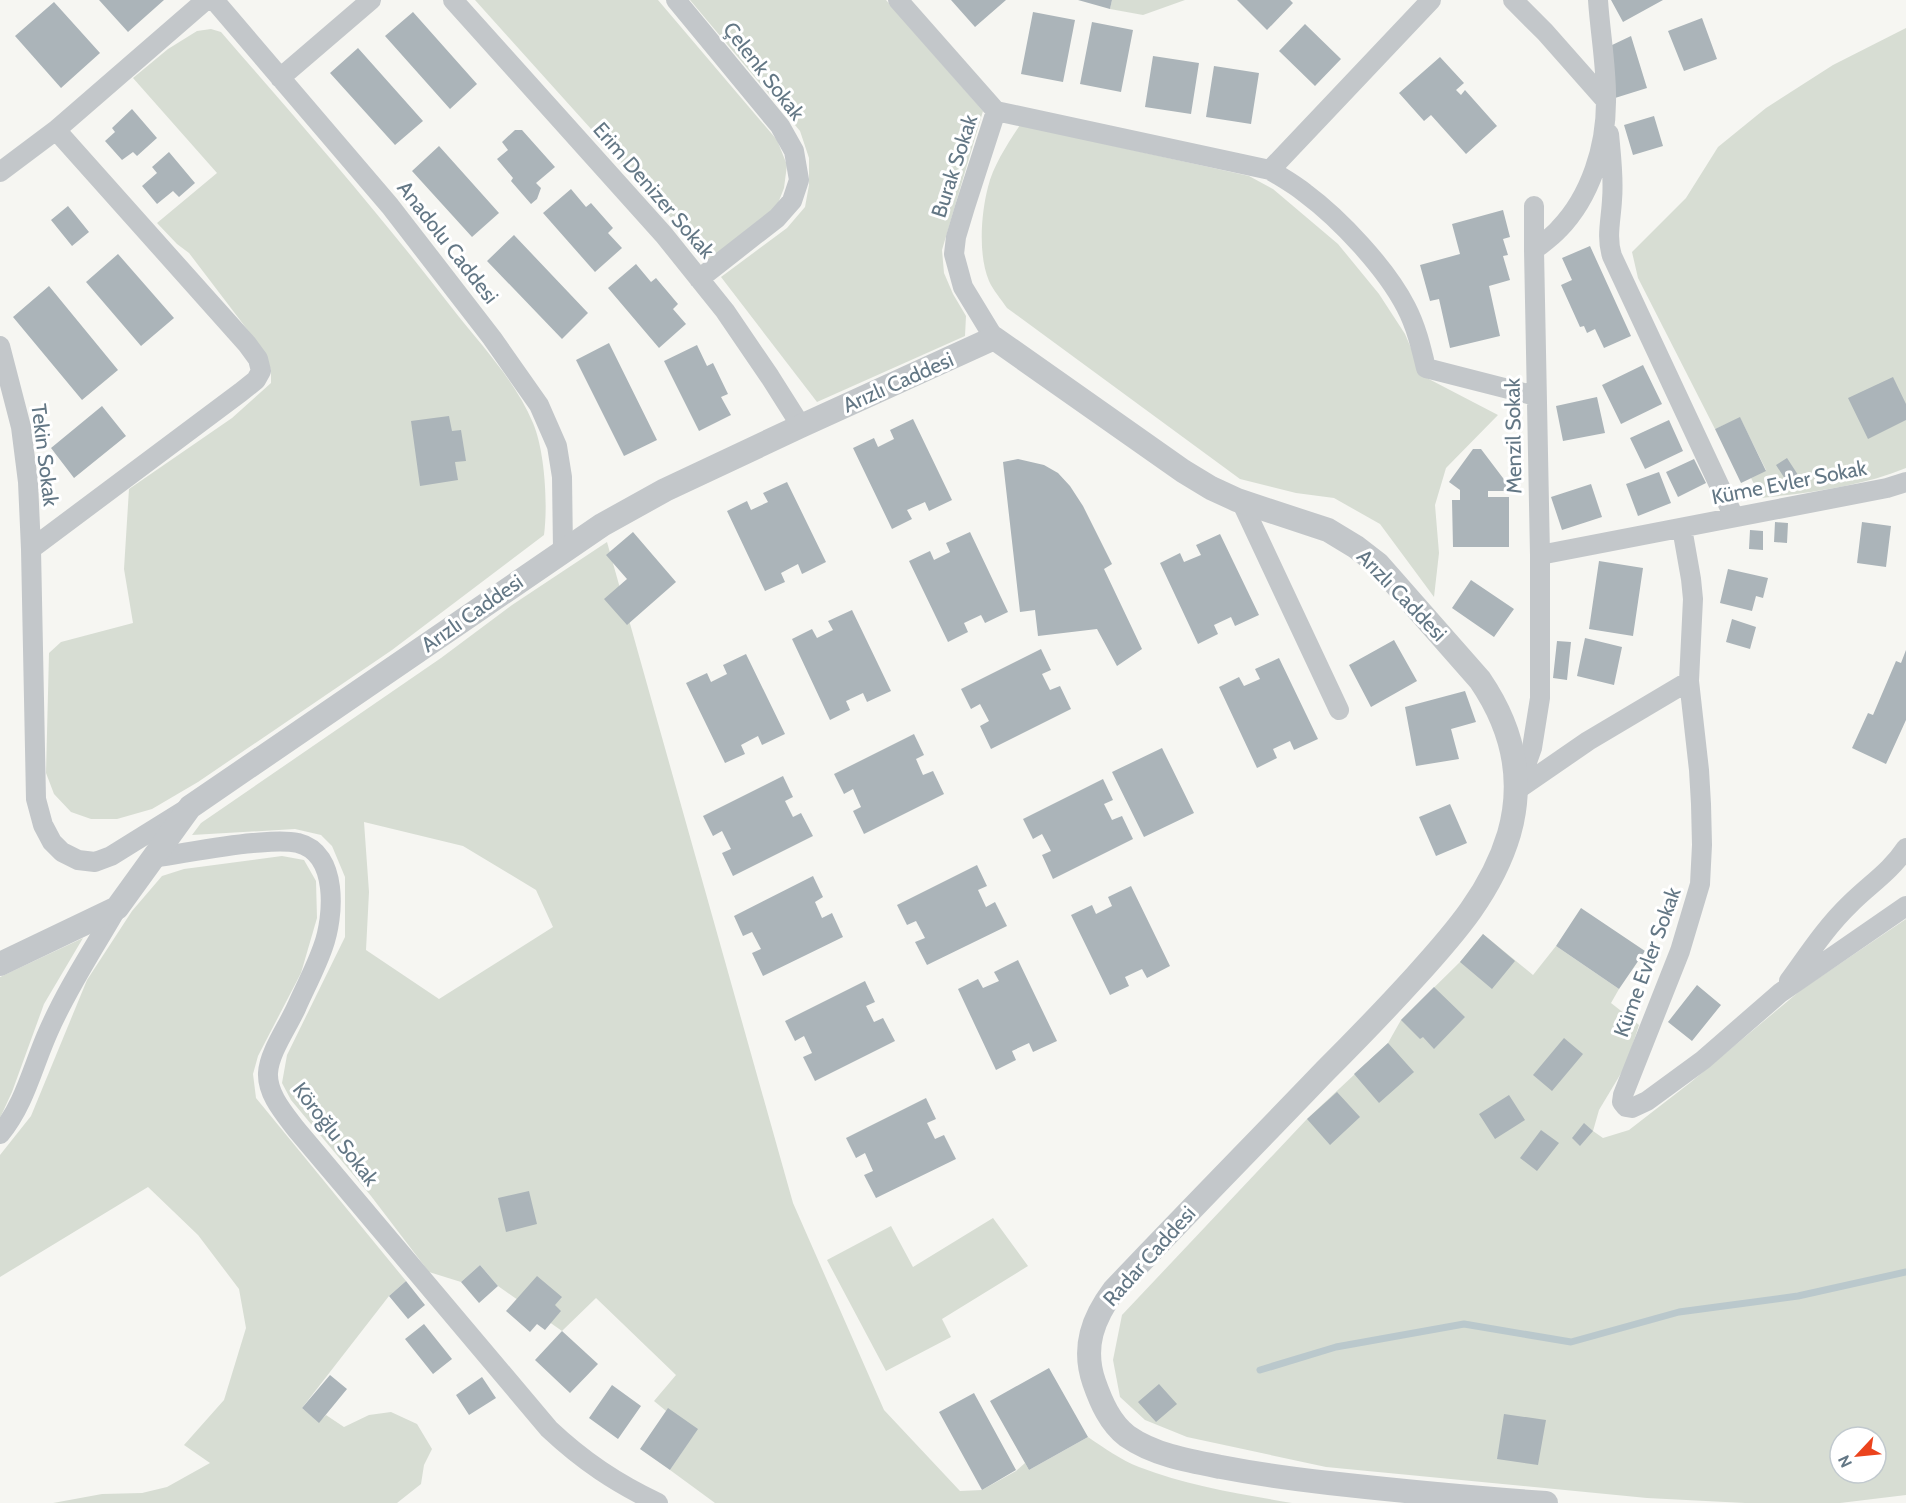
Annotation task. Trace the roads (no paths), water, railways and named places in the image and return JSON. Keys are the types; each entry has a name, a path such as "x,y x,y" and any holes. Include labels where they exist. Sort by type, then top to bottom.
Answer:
{"street":[{"path":"0,172 56,129 206,0"},
{"name":"Anadolu Caddesi","path":"214,0 390,206 492,338 539,405 557,446 562,477 563,550"},
{"path":"280,78 371,0"},
{"name":"Erim Denizer Sokak","path":"453,0 664,235 744,339 801,426"},
{"name":"Çelenk Sokak","path":"676,0 780,126 794,151 799,180 792,201 777,218 699,279"},
{"name":"Burak Sokak","path":"898,0 996,111 956,237 954,254 963,287 994,338"},
{"path":"1270,170 1431,0"},
{"path":"1513,0 1545,32 1606,102 1602,144 1592,177 1569,218 1558,231 1534,250"},
{"path":"1598,0 1612,172 1609,245 1612,256 1734,517"},
{"path":"996,111 1270,170 1305,193 1338,222 1386,276 1406,306 1420,340 1426,368 1536,396"},
{"path":"31,549 241,392 256,380 261,371 258,359 247,344 56,129"},
{"name":"Menzil Sokak","path":"1517,790 1532,748 1540,698 1534,206"},
{"name":"Arızlı Caddesi","path":"117,908 190,807 563,550 665,490 994,338 1183,471 1211,488 1240,501 1328,530 1378,564 1480,680 1493,698 1503,720 1513,754 1517,790"},
{"name":"Tekin Sokak","path":"0,346 21,428 28,482 36,799 43,825 52,842 62,852 78,860 94,862 111,856 190,807"},
{"name":"Küme Evler Sokak","path":"1540,555 1887,488 1906,482"},
{"path":"1240,501 1339,710"},
{"name":"Küme Evler Sokak","path":"1682,528 1693,599 1689,681 1701,804 1700,884 1680,951 1622,1102 1626,1107 1632,1108 1647,1101 1702,1060 1780,993 1906,906"},
{"path":"1517,790 1580,746 1689,681"},
{"name":"Radar Caddesi","path":"1517,790 1509,834 1493,876 1479,901 1456,932 1390,1004 1114,1290 1102,1305 1095,1320 1089,1354 1092,1376 1112,1420 1126,1435 1150,1449 1187,1461 1271,1476 1388,1490 1546,1503"},
{"name":"Köroğlu Sokak","path":"153,858 278,841 300,843 317,853 325,867 331,886 330,916 324,945 269,1063 268,1075 271,1089 282,1110 549,1429 573,1452 600,1471 658,1503"},
{"name":"Küme Evler Sokak","path":"1780,993 1829,927 1850,904 1888,870 1906,848"},
{"path":"0,964 117,908"},
{"path":"0,1134 8,1125 23,1096 60,1007 117,908"}],"waterway":[{"path":"1260,1370 1336,1347 1464,1324 1571,1342 1679,1312 1798,1296 1906,1272"}]}
